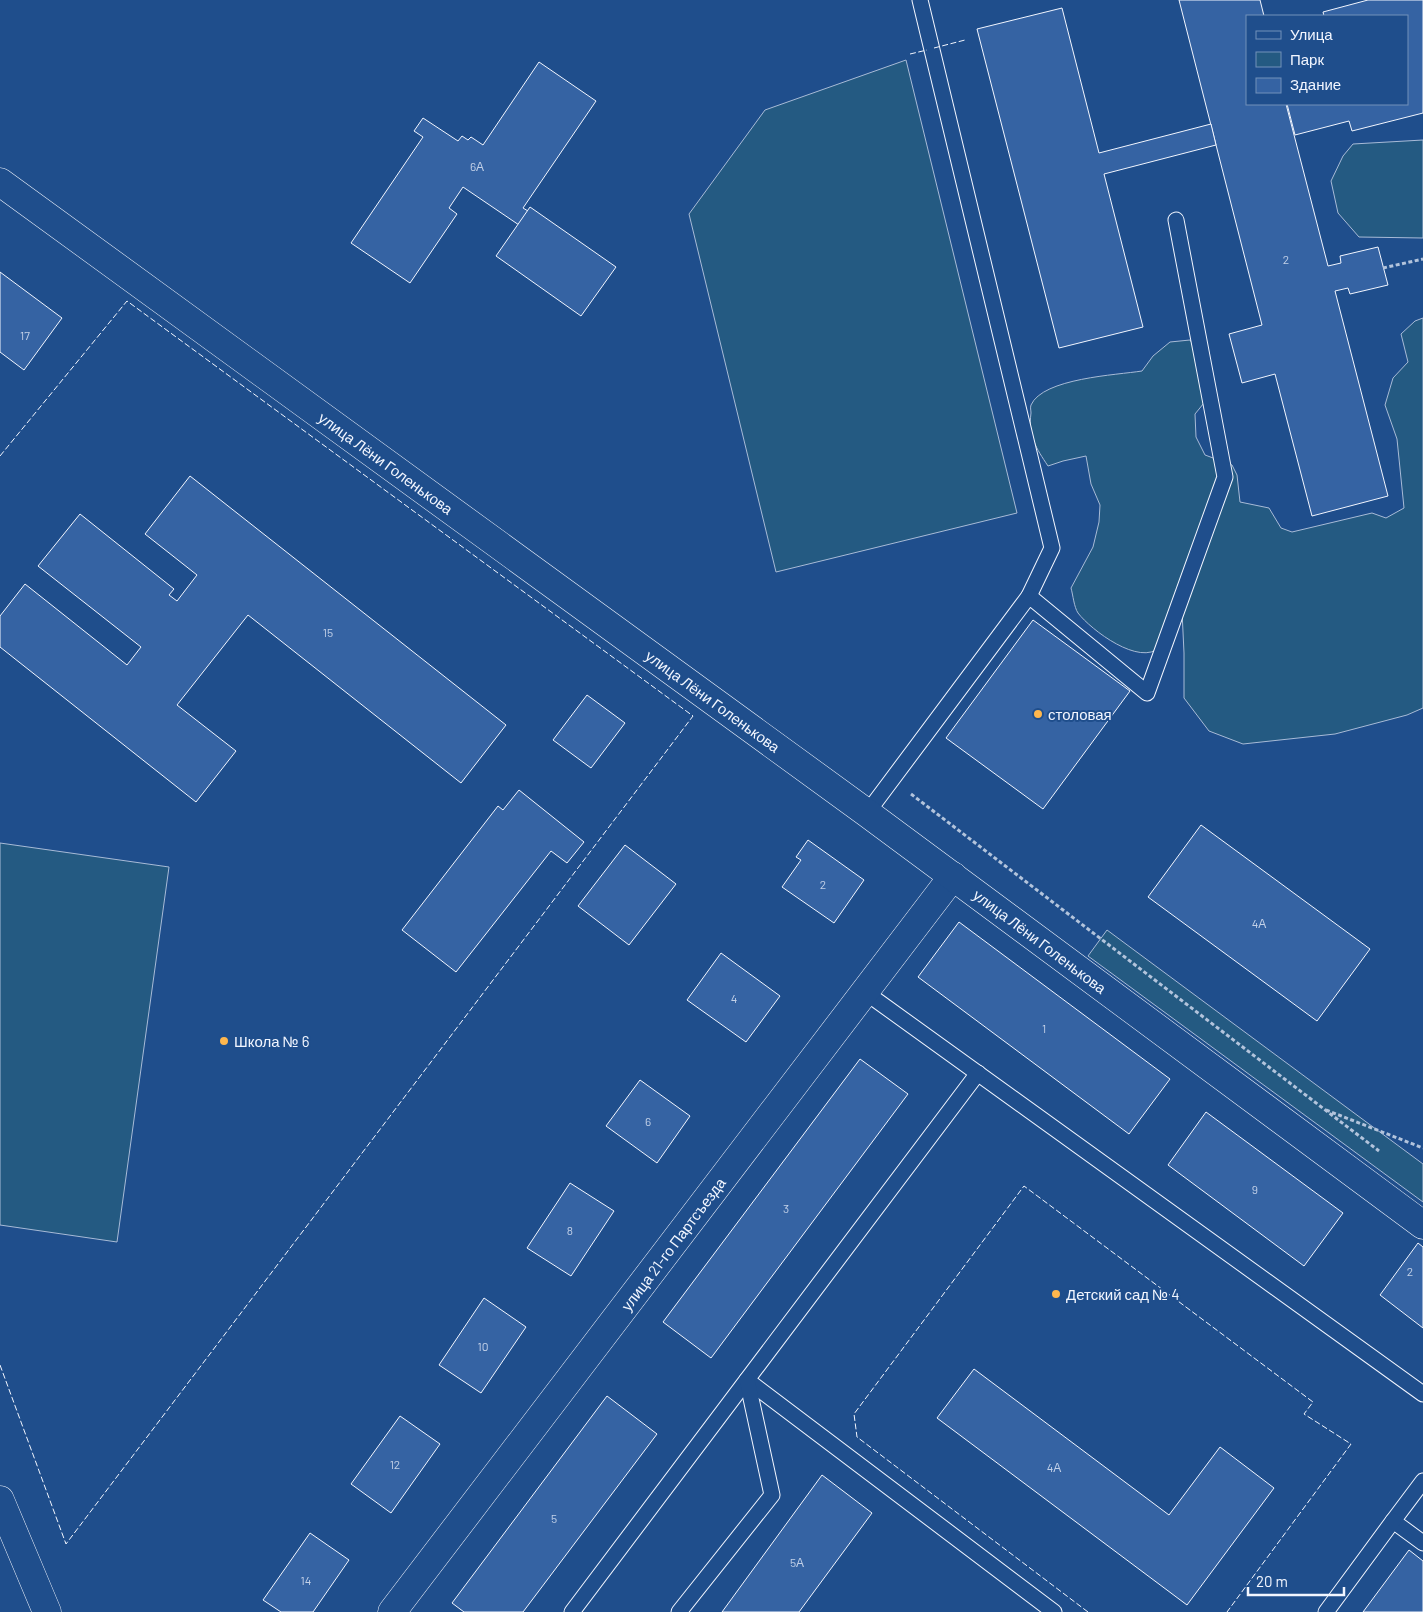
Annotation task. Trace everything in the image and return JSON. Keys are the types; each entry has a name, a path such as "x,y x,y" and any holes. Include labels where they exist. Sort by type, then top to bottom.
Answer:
{"street":[{"name":"улица Лёни Голенькова","path":"0,182 953,876 1423,1225"},
{"name":"улица 21-го Партсъезда","path":"397,1610 953,876"},
{"path":"0,1500 47,1612"}],"lane":[{"path":"867,813 1029,596 1052,548 920,0"},
{"path":"1029,596 1147,693 1225,477 1176,220"},
{"path":"865,992 1423,1394"},
{"path":"572,1612 978,1073"},
{"path":"679,1612 772,1495 747,1380"},
{"path":"747,1380 1054,1612"},
{"path":"1326,1612 1423,1481"},
{"path":"1393,1521 1423,1542"}],"path":[{"path":"1383,268 1423,259"},
{"path":"892,780 1384,1156"},
{"path":"1322,1108 1423,1148"}],"green space":[{"path":"906,60 1017,513 776,572 689,214 765,110"},
{"path":"1423,140 1423,238 1359,237 1338,213 1331,181 1343,156 1353,144"},
{"path":"1423,318 1423,708 1407,715 1335,734 1243,744 1209,731 1184,698 1182,611 1160,647 1151,652 1141,653 1129,650 1104,637 1078,613 1071,588 1093,547 1099,522 1100,505 1091,484 1086,456 1048,466 1032,435 1030,421 1031,405 1038,396 1065,383 1099,376 1142,371 1153,356 1170,342 1190,340 1203,359 1208,398 1195,414 1196,437 1205,455 1232,465 1237,475 1240,502 1269,508 1281,528 1292,532 1372,513 1386,518 1404,508 1397,439 1385,405 1393,378 1408,362 1401,334 1415,321"},
{"path":"0,843 169,867 117,1242 0,1225"},
{"path":"1107,930 1423,1164 1423,1202 1088,956"}],"building":[{"path":"1179,0 1260,0 1264,15 1246,15 1246,105 1286,105 1328,266 1341,263 1340,256 1378,247 1388,285 1350,294 1348,288 1335,291 1388,496 1312,516 1275,374 1242,383 1229,334 1262,325"},
{"path":"1368,0 1423,0 1423,113 1352,131 1349,121 1295,135 1287,105 1408,105 1408,15 1324,15 1323,12"},
{"path":"1062,8 1099,153 1211,124 1216,145 1104,174 1143,327 1059,348 977,29"},
{"path":"539,62 596,101 523,208 528,211 519,225 463,187 449,208 457,214 410,283 351,243 423,137 414,131 423,118 458,141 462,136 468,140 471,137 483,145"},
{"path":"530,207 616,267 581,316 496,256"},
{"path":"0,272 62,318 24,370 0,352"},
{"path":"190,476 506,725 461,783 248,615 177,705 236,751 196,802 0,647 0,616 25,584 127,665 141,647 38,566 80,514 174,589 169,595 177,601 197,575 145,534"},
{"name":"столовая","path":"1033,620 1130,691 1043,809 946,738"},
{"path":"587,695 625,723 591,768 553,740"},
{"path":"519,790 584,842 567,863 551,851 456,972 402,930 498,806 503,810"},
{"path":"1201,825 1370,949 1317,1021 1148,897"},
{"path":"808,840 864,880 834,923 782,887 801,860 796,857"},
{"path":"625,845 676,884 629,945 578,906"},
{"path":"959,922 1170,1079 1129,1134 918,977"},
{"path":"721,953 780,996 746,1042 687,1000"},
{"path":"860,1059 908,1094 711,1358 663,1322"},
{"path":"640,1080 690,1116 657,1163 606,1126"},
{"path":"1206,1112 1343,1213 1304,1266 1168,1165"},
{"path":"570,1183 614,1211 571,1276 527,1248"},
{"path":"1418,1243 1423,1247 1423,1328 1380,1295"},
{"path":"484,1298 526,1327 481,1393 439,1365"},
{"path":"974,1369 1169,1515 1220,1447 1274,1488 1187,1605 937,1418"},
{"path":"607,1396 657,1434 523,1612 464,1612 452,1603"},
{"path":"400,1416 440,1444 391,1513 351,1484"},
{"path":"822,1475 872,1513 799,1612 722,1612"},
{"path":"310,1533 349,1560 313,1612 281,1612 263,1600"},
{"path":"1409,1550 1423,1561 1423,1612 1363,1612"}],"fence":[{"path":"934,48 965,40"},
{"path":"910,54 927,50"},
{"path":"0,456 127,301 693,716 66,1544"},
{"path":"1088,1612 857,1437 854,1414 1024,1186 1313,1402 1304,1414 1351,1444 1227,1612"},
{"path":"0,1365 66,1544"}],"place":[{"name":"столовая","path":"1038,714"},
{"name":"Школа № 6","path":"224,1041"},
{"name":"Детский сад № 4","path":"1056,1294"}]}
